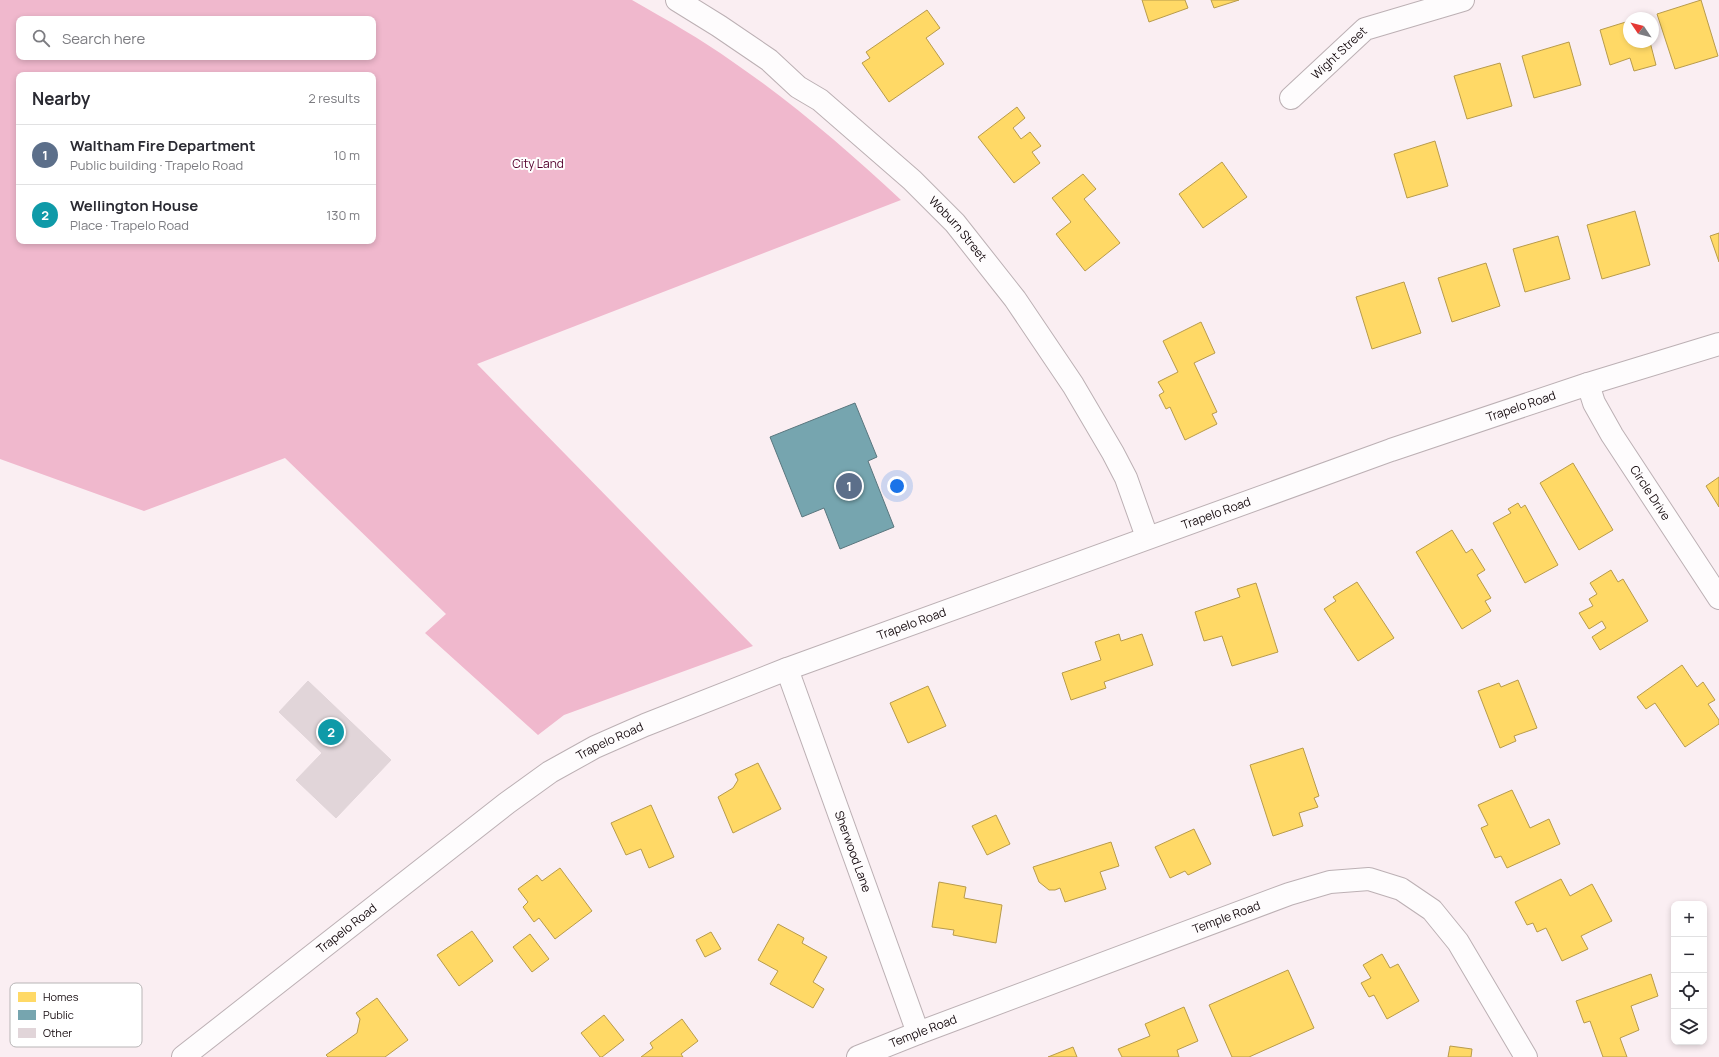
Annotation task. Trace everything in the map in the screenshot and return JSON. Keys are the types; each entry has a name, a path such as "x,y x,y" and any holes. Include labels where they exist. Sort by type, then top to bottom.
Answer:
{"street":[{"name":"Woburn Street","path":"678,0 763,56 798,87 820,100 912,180 954,223 1015,299 1073,385 1126,478 1147,537"},
{"name":"Wight Street","path":"1291,98 1365,30 1464,0"},
{"name":"Trapelo Road","path":"184,1057 489,817 550,772 595,747 638,728 788,669 1147,537 1413,442 1588,384 1719,344"},
{"name":"Circle Drive","path":"1588,384 1594,403 1612,435 1719,598"},
{"name":"Sherwood Lane","path":"788,669 918,1033"},
{"name":"Temple Road","path":"858,1057 918,1033 1289,894 1330,882 1369,879 1401,889 1432,910 1458,942 1526,1057"}],"green space":[{"name":"City Land","path":"0,0 632,0 671,22 721,54 777,94 820,128 901,200 477,364 753,646 564,715 538,735 425,633 446,614 285,458 144,511 0,459"}],"building: Homes":[{"path":"1142,0 1185,0 1188,8 1149,22"},
{"path":"1211,0 1239,0 1214,8"},
{"path":"1701,0 1718,56 1675,69 1659,20 1659,13"},
{"path":"927,10 940,28 926,38 944,64 889,102 862,63 870,58 866,52"},
{"path":"1623,23 1623,48 1652,48 1656,65 1634,71 1630,58 1610,65 1600,30"},
{"path":"1569,42 1581,85 1534,98 1522,56"},
{"path":"1500,63 1512,106 1467,119 1454,76"},
{"path":"1017,107 1025,118 1013,128 1021,139 1030,132 1041,146 1032,152 1040,163 1014,183 978,137"},
{"path":"1435,141 1448,186 1407,198 1394,154"},
{"path":"1222,162 1247,197 1203,228 1179,194"},
{"path":"1083,174 1096,189 1084,199 1120,243 1085,271 1056,234 1071,222 1052,198"},
{"path":"1635,211 1650,265 1602,279 1587,225"},
{"path":"1719,233 1719,262 1710,236"},
{"path":"1558,236 1570,279 1525,292 1513,249"},
{"path":"1486,263 1500,306 1452,322 1438,278"},
{"path":"1404,282 1421,333 1372,349 1356,297"},
{"path":"1201,322 1215,353 1194,363 1217,412 1212,414 1217,424 1185,440 1170,407 1166,409 1159,395 1164,392 1158,382 1178,372 1163,341"},
{"path":"1573,463 1613,530 1579,550 1540,483"},
{"path":"1719,477 1719,507 1706,486"},
{"path":"1518,503 1521,508 1525,505 1558,565 1525,583 1493,523 1511,513 1508,509"},
{"path":"1452,530 1466,553 1472,549 1485,570 1477,575 1491,598 1485,601 1491,611 1462,629 1416,552"},
{"path":"1611,570 1618,582 1623,579 1648,621 1600,650 1592,637 1606,628 1602,621 1589,629 1579,613 1593,606 1589,599 1597,594 1590,583"},
{"path":"1357,582 1394,638 1358,661 1324,609 1336,601 1333,597"},
{"path":"1256,583 1278,652 1232,666 1222,636 1204,641 1195,612 1240,597 1237,589"},
{"path":"1119,634 1121,641 1142,634 1153,665 1104,682 1106,688 1071,700 1062,673 1101,660 1095,642"},
{"path":"1682,665 1697,687 1703,682 1715,700 1708,704 1719,720 1719,724 1685,747 1655,703 1646,709 1637,697"},
{"path":"1518,680 1537,728 1514,736 1516,741 1500,748 1478,691 1499,683 1501,687"},
{"path":"928,686 946,726 908,743 890,703"},
{"path":"1303,748 1319,796 1314,798 1318,807 1299,813 1303,826 1273,836 1250,765"},
{"path":"758,763 781,809 733,833 718,797 733,788 738,780 735,774"},
{"path":"1512,790 1530,828 1549,819 1560,844 1507,868 1501,856 1495,858 1481,828 1488,825 1478,805"},
{"path":"651,805 674,857 649,868 641,849 626,855 611,823"},
{"path":"996,815 1010,844 987,855 972,826"},
{"path":"1194,829 1211,864 1188,875 1185,871 1170,878 1155,847"},
{"path":"1111,842 1119,866 1100,872 1106,889 1065,902 1060,888 1049,890 1039,882 1033,867"},
{"path":"560,868 592,911 555,939 539,918 534,922 523,907 528,902 518,889 537,875 542,881"},
{"path":"1561,879 1570,896 1592,884 1612,921 1581,936 1588,949 1562,961 1546,928 1537,932 1533,923 1527,925 1515,902"},
{"path":"939,882 966,887 964,898 1002,905 996,943 953,935 954,930 932,927"},
{"path":"778,924 804,938 802,943 827,957 813,982 824,989 813,1008 770,984 778,971 758,960"},
{"path":"472,931 493,961 459,986 437,955"},
{"path":"711,932 721,949 705,957 696,940"},
{"path":"530,934 549,959 532,972 513,947"},
{"path":"1382,954 1390,968 1398,964 1419,1001 1387,1019 1374,995 1369,997 1361,983 1371,978 1363,965"},
{"path":"1288,970 1314,1028 1249,1057 1232,1057 1209,1005"},
{"path":"1651,974 1658,996 1631,1006 1639,1030 1620,1038 1627,1057 1603,1057 1590,1021 1584,1023 1576,1001"},
{"path":"377,998 408,1040 385,1057 328,1057 326,1055 357,1033 360,1019 356,1013"},
{"path":"1184,1007 1198,1041 1177,1050 1179,1057 1122,1057 1118,1049 1150,1036 1145,1024"},
{"path":"604,1015 624,1040 600,1057 581,1033"},
{"path":"682,1019 698,1041 681,1054 683,1057 641,1057 653,1048 650,1043"},
{"path":"1450,1046 1472,1049 1471,1057 1448,1057"},
{"path":"1073,1047 1077,1057 1048,1057"}],"building: Public":[{"path":"855,403 877,457 868,461 894,527 840,549 824,508 802,517 770,437"}],"building: Other":[{"path":"308,681 391,760 336,818 296,780 322,753 279,712"}],"place":[{"name":"Waltham Fire Department","path":"849,486"},
{"name":"Wellington House","path":"331,732"}]}
